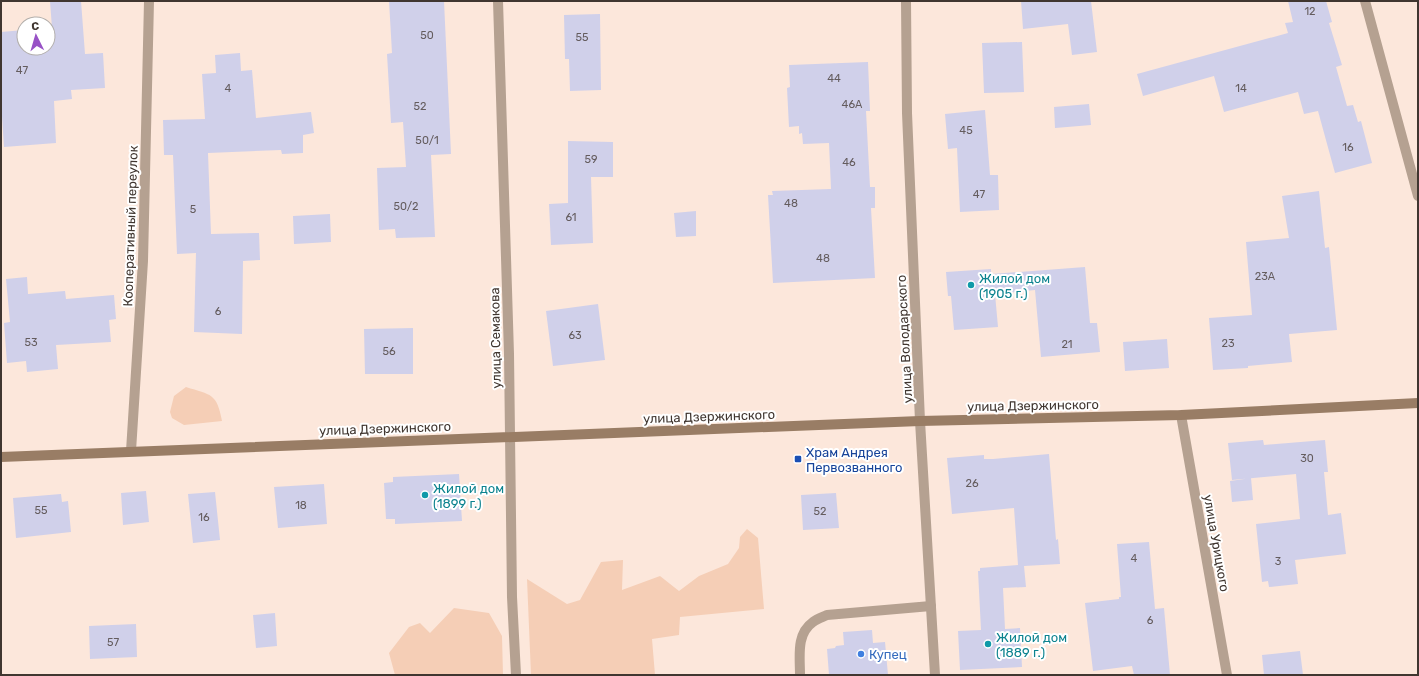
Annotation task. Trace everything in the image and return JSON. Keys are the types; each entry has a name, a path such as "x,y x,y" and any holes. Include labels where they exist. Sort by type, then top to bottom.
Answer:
{"main road":[{"name":"улица Дзержинского","path":"1,457 920,421 1181,415 1418,403"}],"street":[{"name":"Кооперативный переулок","path":"131,451 143,261 149,1"},
{"name":"улица Семакова","path":"498,1 509,354 512,590 516,675"},
{"name":"улица Володарского","path":"906,1 907,113 920,421 935,675"},
{"path":"1365,1 1418,196"},
{"name":"улица Урицкого","path":"1181,415 1227,675"},
{"path":"800,675 800,645 803,632 813,622 827,615 931,606"}],"shaded area":[{"path":"186,387 212,396 218,405 222,421 184,425 172,418 170,412 174,396"},
{"path":"747,529 758,538 764,609 680,617 679,635 652,639 655,675 531,675 527,579 567,604 580,600 601,562 623,560 622,590 660,576 679,591 699,576 728,564 739,548 740,537"},
{"path":"454,608 489,613 502,636 503,675 395,675 389,653 409,627 420,623 430,633"}],"building":[{"path":"50,1 81,1 85,54 103,53 105,88 71,90 72,99 54,101 56,143 4,147 1,101 1,32 16,31 16,56 56,56 56,16 51,16"},
{"path":"389,1 444,1 451,154 431,155 435,237 396,238 395,229 379,230 377,168 406,167 403,122 391,123 387,54 392,53"},
{"path":"1021,1 1091,1 1097,52 1072,55 1068,24 1023,29"},
{"path":"1288,1 1326,1 1332,22 1329,23 1342,65 1336,67 1347,106 1353,105 1358,122 1361,121 1372,163 1335,173 1318,111 1304,114 1298,92 1224,112 1214,76 1143,96 1137,74 1288,33 1285,23 1293,22"},
{"path":"600,14 601,90 570,91 569,59 565,59 564,15"},
{"path":"1022,42 1024,92 984,93 982,43"},
{"path":"240,53 241,71 252,70 256,118 311,112 314,133 303,135 303,153 282,154 281,150 208,153 211,234 259,233 260,260 243,261 242,334 194,332 196,253 177,254 173,155 164,155 163,120 205,119 202,74 216,73 215,55"},
{"path":"868,62 870,111 866,111 870,187 875,187 875,208 871,208 875,278 773,283 768,195 773,195 772,191 831,189 829,143 803,144 802,133 799,134 799,126 789,127 787,88 790,87 789,65"},
{"path":"1089,104 1091,125 1055,128 1054,107"},
{"path":"985,110 990,175 998,175 999,210 960,212 957,148 948,149 945,114"},
{"path":"568,141 613,142 613,177 591,177 593,243 551,245 549,204 568,203"},
{"path":"1319,191 1325,248 1329,247 1337,330 1289,334 1292,362 1248,366 1248,368 1213,370 1209,318 1252,315 1246,242 1289,238 1282,196"},
{"path":"696,211 696,236 676,237 674,213"},
{"path":"330,214 331,242 294,244 293,216"},
{"path":"1085,267 1090,323 1097,323 1100,352 1041,357 1035,290 995,294 998,327 954,330 951,296 948,296 946,272 991,269 991,274"},
{"path":"27,277 28,294 65,291 66,299 114,295 116,319 109,320 111,342 56,345 58,369 27,372 26,361 7,363 4,323 10,322 6,279"},
{"path":"598,304 605,360 553,366 546,311"},
{"path":"413,328 413,374 365,374 364,329"},
{"path":"1167,339 1169,368 1125,371 1123,342"},
{"path":"1263,440 1264,445 1325,440 1328,472 1324,472 1328,515 1341,513 1346,554 1295,560 1298,584 1269,587 1268,581 1262,582 1256,524 1300,519 1296,474 1232,480 1228,443"},
{"path":"1049,454 1056,540 1058,539 1060,564 1024,566 1026,587 1003,588 1005,629 1020,628 1022,667 960,670 958,631 981,630 978,571 980,571 980,568 1018,565 1014,508 952,514 947,458 984,455 984,459 993,459"},
{"path":"459,474 462,521 395,524 395,519 386,519 384,483 393,482 393,477"},
{"path":"1251,478 1253,500 1232,502 1230,481"},
{"path":"324,484 327,524 278,528 274,487"},
{"path":"146,491 149,522 123,525 121,493"},
{"path":"215,492 220,540 193,543 188,494"},
{"path":"836,493 839,528 803,530 801,495"},
{"path":"61,494 62,502 68,501 71,532 16,538 13,498"},
{"path":"1149,542 1155,609 1164,608 1170,675 1134,675 1132,666 1093,671 1085,603 1119,599 1119,597 1121,597 1117,544"},
{"path":"275,613 277,646 256,648 253,615"},
{"path":"136,624 137,657 90,659 89,626"},
{"name":"Купец","path":"872,630 873,643 885,642 888,675 829,675 827,649 844,645 843,632"},
{"path":"1300,651 1303,675 1264,675 1262,655"}],"place":[{"name":"Жилой дом (1905 г.)","path":"971,285"},
{"name":"Храм Андрея Первозванного","path":"798,459"},
{"name":"Жилой дом (1899 г.)","path":"425,495"},
{"name":"Жилой дом (1889 г.)","path":"988,644"},
{"name":"Купец","path":"861,654"}]}
